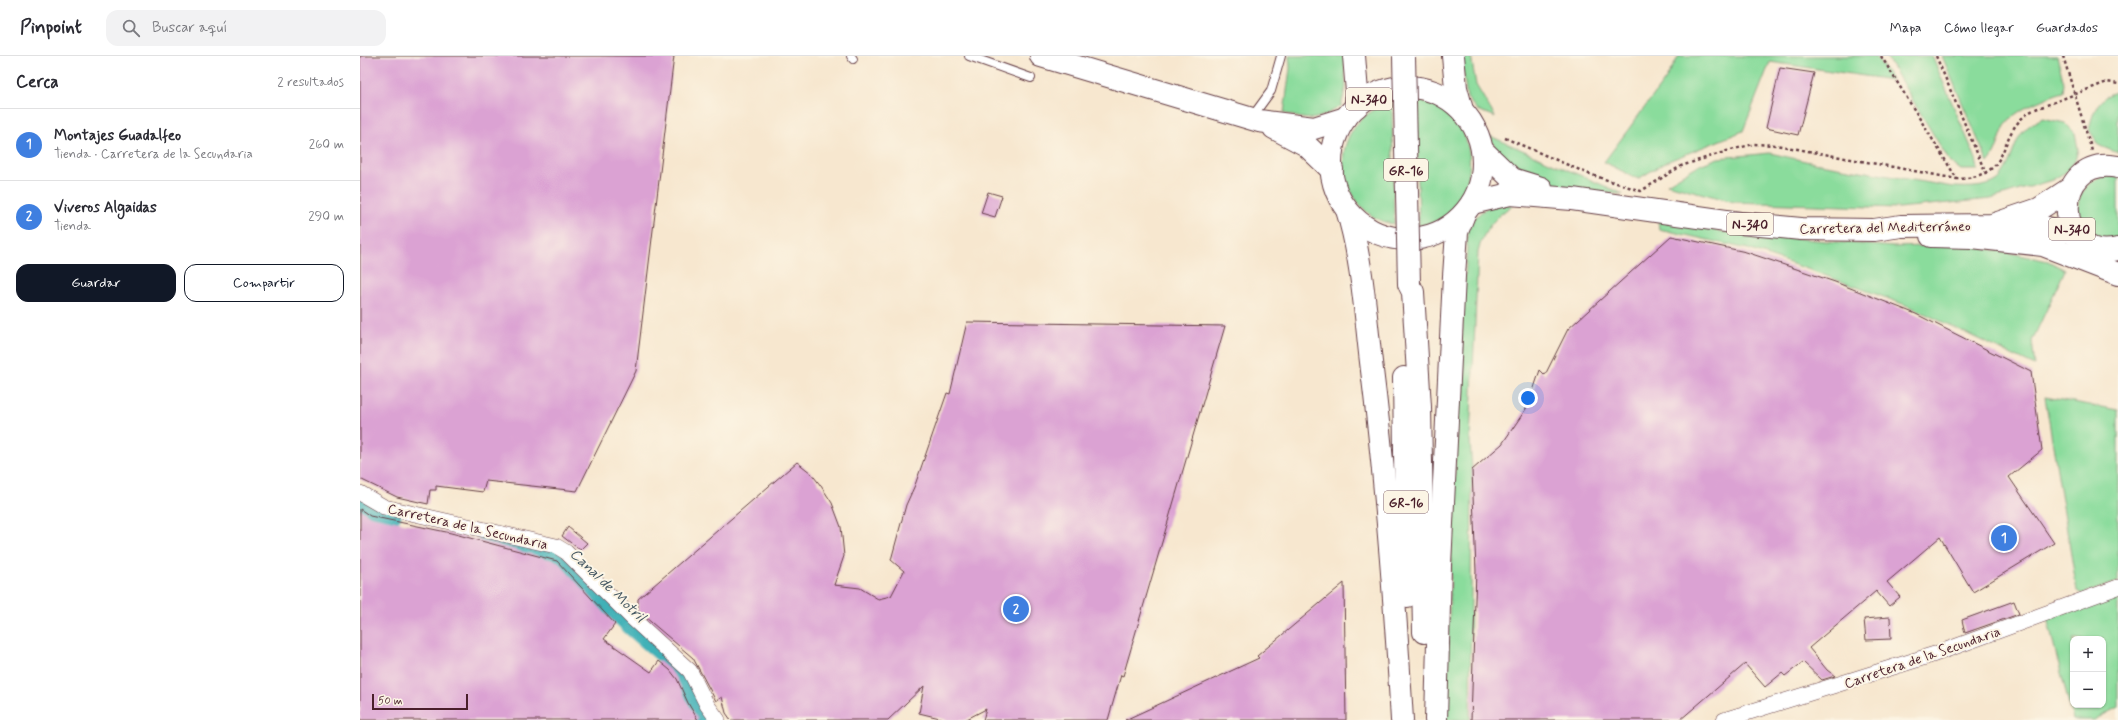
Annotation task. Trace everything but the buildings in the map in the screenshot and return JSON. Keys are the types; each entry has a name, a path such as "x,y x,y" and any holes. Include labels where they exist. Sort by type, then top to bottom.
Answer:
{"main road":[{"name":"N-340","path":"1041,56 1255,119 1314,128 1351,113 1376,94 1398,88 1421,88 1443,96 1462,110 1476,129 1483,151 1483,169 1480,187 1468,209 1446,228 1426,237 1404,239 1382,235 1363,225 1347,210 1336,191 1332,170 1334,146 1337,134 1351,113"},
{"path":"1351,113 1358,92 1354,56"},
{"name":"GR-16","path":"1404,56 1409,284 1406,292 1404,395 1410,720"},
{"path":"1453,56 1456,88 1462,110"},
{"name":"N-340","path":"1255,119 1306,145 1332,170"},
{"name":"Carretera del Mediterráneo","path":"1483,151 1512,178 1572,199"},
{"name":"N-340","path":"2108,167 2078,178 2071,188 2067,199 2066,211 2069,223 2074,233 2091,247 2103,250 2118,249"},
{"name":"Carretera del Mediterráneo","path":"1468,209 1510,194 1572,199 1740,223 1801,228 1874,230 1901,226 1992,225 2038,209 2071,188"},
{"path":"1436,720 1440,557 1454,276 1457,232 1468,209"},
{"path":"1347,210 1355,236 1376,398 1390,541 1402,720"},
{"name":"N-340","path":"1992,225 2037,226 2074,233"},
{"path":"1874,230 1901,237 1972,237 2043,245 2118,273"},
{"path":"2091,247 2118,273"},
{"name":"GR-16","path":"1409,284 1413,292 1420,407 1426,720"}],"street":[{"name":"Carretera de la Secundaria","path":"360,493 384,507 556,546 566,552 632,618 690,671 707,705 718,720"},
{"name":"Carretera de la Secundaria","path":"1724,720 1935,654 2118,587"}],"lane":[{"path":"969,56 1031,78"},
{"path":"1255,119 1271,91 1281,56"}],"path":[{"path":"1881,56 1956,179"},
{"path":"1936,56 1986,174"},
{"path":"2063,56 2074,94 2108,167"},
{"path":"1505,138 1589,174 1641,191 1680,166 1754,144 1776,145 1956,179 1973,178 1986,174 2001,157 2014,125 2030,112 2107,82 2118,84"}],"green space":[{"path":"1289,56 1344,56 1346,87 1341,106 1325,115 1308,119 1284,113 1290,68"},
{"path":"1461,56 1471,56 1476,85 1495,117 1477,110 1467,98"},
{"path":"1679,56 1876,56 1892,80 1770,62 1743,131 1666,162 1638,179 1604,162 1665,80"},
{"path":"1886,56 1932,56 1976,159 1978,170 1961,170 1950,162"},
{"path":"1942,56 2057,56 2064,84 2063,92 2028,107 2010,119 2006,124 1992,158 1988,163"},
{"path":"2118,92 2118,153 2100,146 2089,130 2094,111 2101,101 2111,94"},
{"path":"1416,100 1439,107 1455,120 1465,136 1469,155 1469,174 1463,192 1453,208 1438,220 1419,226"},
{"path":"1392,102 1394,224 1377,219 1362,208 1355,198 1348,183 1344,168 1344,154 1347,140 1354,128 1364,117 1376,109"},
{"path":"2043,118 2065,123 2075,133 2078,149 2075,161 2066,172 2052,180 1991,199 1898,208 1734,202 1667,184 1697,166 1718,158 1770,153 1814,163 1947,186 1966,187 1987,185 1999,179 2008,164 2020,135 2033,123"},
{"path":"1490,136 1623,194 1565,188 1527,176 1511,166 1499,153"},
{"path":"2104,176 2118,177 2118,239 2104,239 2093,236 2087,231 2080,220 2078,205 2082,192 2091,182"},
{"path":"1496,202 1513,205 1495,219 1483,237 1478,252 1470,440 1472,470 1470,720 1445,720 1457,415 1468,229 1473,220 1480,213"},
{"path":"1658,220 1725,232 1893,247 1958,245 2001,251 2048,261 2065,270 2032,341 2035,366 1911,307 1748,249 1659,229"},
{"path":"2045,397 2118,410 2118,582 2082,594 2077,591"},
{"path":"2118,594 2118,707 2094,720 2073,720 2047,618"}],"waterway":[{"name":"Canal de Motril","path":"360,503 372,511 395,516"},
{"name":"Canal de Motril","path":"484,537 552,554 559,559 630,629 681,673 689,696 702,720"}],"place":[{"name":"Montajes Guadalfeo","path":"2004,538"},
{"name":"Viveros Algaidas","path":"1016,609"}]}
